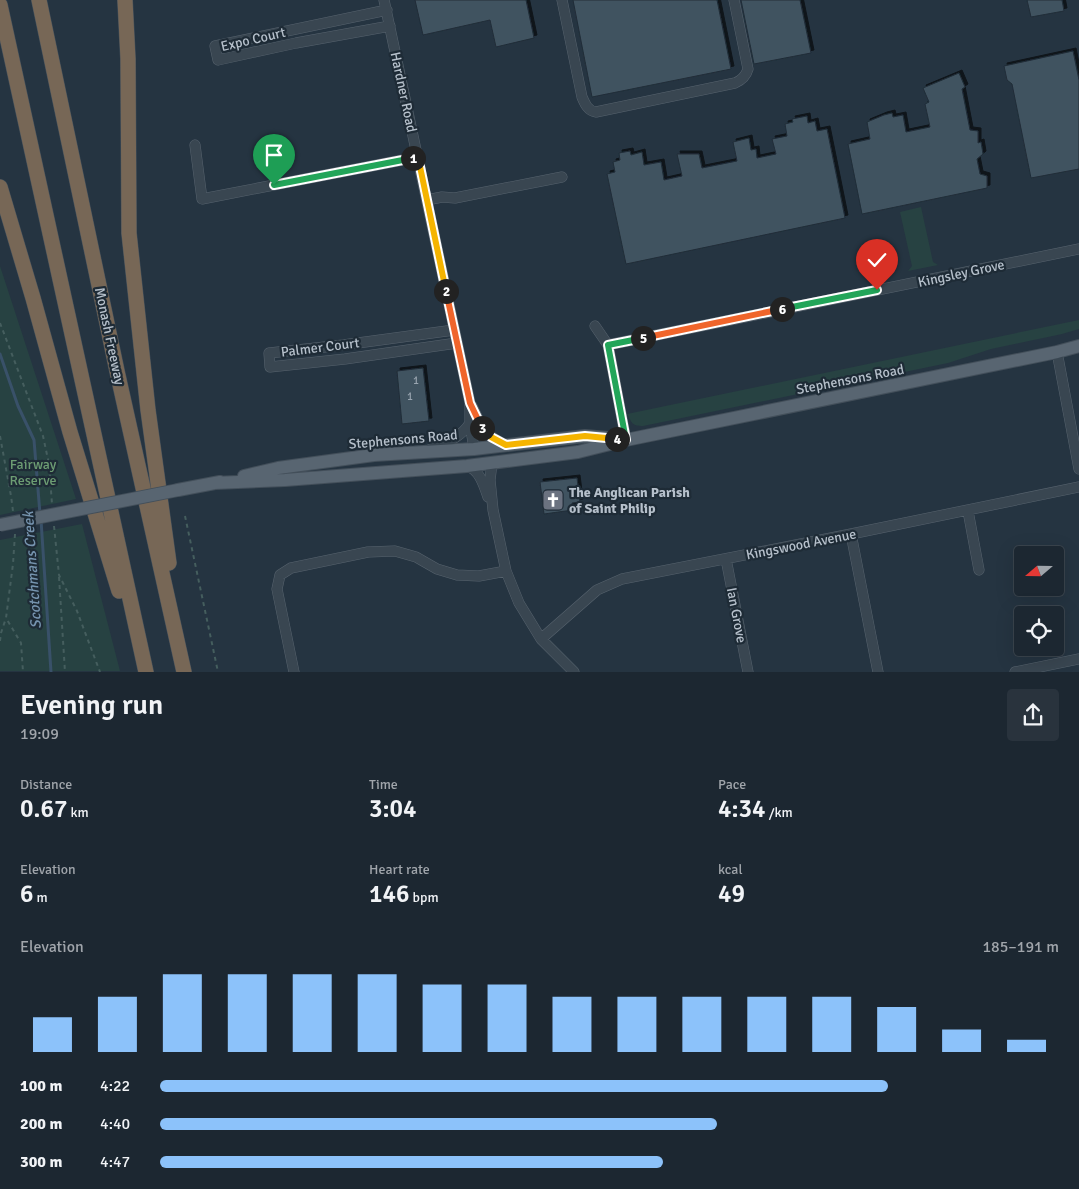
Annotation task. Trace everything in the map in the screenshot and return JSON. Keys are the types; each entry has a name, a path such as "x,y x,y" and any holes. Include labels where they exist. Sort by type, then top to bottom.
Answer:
{"highway":[{"name":"Monash Freeway","path":"39,0 117,371 184,670"},
{"path":"125,0 128,59 130,243 148,410 184,670"},
{"path":"128,59 134,0"},
{"path":"0,5 145,672"},
{"path":"0,187 70,432 145,672"}],"main road":[{"name":"Stephensons Road","path":"214,483 285,480 467,466 578,452 626,440 1079,346"},
{"name":"Stephensons Road","path":"0,525 214,483 278,468 374,455 474,449 585,436 626,440"},
{"path":"474,449 492,463"}],"street":[{"path":"562,0 582,97 586,106 596,112 735,83 744,78 748,69 734,0"},
{"name":"Hardner Road","path":"385,5 470,403 470,423 474,449"},
{"name":"Expo Court","path":"385,5 294,30 215,46 218,60 296,43 390,26"},
{"path":"294,30 296,43"},
{"path":"195,145 202,199 418,157"},
{"path":"427,200 442,197 455,198 562,177"},
{"name":"Kingsley Grove","path":"608,345 1079,249"},
{"path":"595,326 608,345 626,440"},
{"name":"Palmer Court","path":"454,330 269,353 270,367 457,343"},
{"path":"343,345 345,358"},
{"path":"1057,352 1075,424 1079,469"},
{"path":"470,403 487,434 506,445"},
{"path":"425,451 460,435 470,423"},
{"path":"492,463 490,480 493,510 506,571 518,603 541,639 574,672"},
{"path":"467,466 473,468 478,474 493,510"},
{"name":"Kingswood Avenue","path":"541,639 597,590 622,579 968,511 1079,487"},
{"path":"968,511 979,570"},
{"path":"851,534 878,672"},
{"path":"294,672 278,588 280,575 291,568 368,552 395,551 416,557 437,568 457,574 479,576 506,571"},
{"name":"Ian Grove","path":"726,559 748,672"},
{"path":"1015,672 1079,659"}],"path":[{"path":"0,323 43,436 49,464 53,508"},
{"path":"0,436 12,496 13,513"},
{"path":"186,516 218,672"},
{"path":"54,518 65,672"},
{"path":"0,640 6,618 13,564 14,531"},
{"path":"59,575 77,611 100,672"},
{"path":"6,618 21,643 23,672"}],"green space":[{"path":"921,207 933,262 938,265 908,271 912,266 900,212"},
{"name":"Fairway Reserve","path":"0,266 76,499 0,515"},
{"path":"1079,320 1079,329 991,349 948,363 643,426 633,423 627,414"},
{"path":"82,524 120,671 0,671 0,540"}],"building":[{"path":"415,0 526,0 534,38 496,47 490,20 423,35"},
{"path":"573,0 717,0 731,69 592,97"},
{"path":"741,0 800,0 811,53 754,64"},
{"path":"1027,0 1062,0 1064,11 1031,17"},
{"path":"1073,51 1079,80 1079,169 1031,178 1012,84 1007,80 1004,66"},
{"path":"959,73 965,87 962,89 970,130 978,131 978,143 981,142 983,154 977,159 980,174 987,176 987,188 862,214 848,144 870,139 867,122 892,113 893,117 903,115 906,132 930,127 925,104 929,102 923,88"},
{"path":"807,116 808,123 815,121 817,131 827,129 845,218 626,264 607,174 615,172 613,162 620,160 619,153 630,151 631,155 642,152 644,165 661,162 664,180 682,176 677,154 699,154 702,168 737,161 733,142 749,138 751,150 756,149 757,158 776,154 772,139 787,136 785,124 793,122 792,119"},
{"path":"423,368 429,421 402,424 397,371"},
{"path":"577,478 580,502 572,503 573,510 544,514 540,482"}],"waterway":[{"name":"Scotchmans Creek","path":"0,354 18,406 34,440 40,514"},
{"name":"Scotchmans Creek","path":"41,520 51,672"}],"place":[{"name":"The Anglican Parish of Saint Philip","path":"553,500"}],"route":[{"path":"274,185 418,157 470,403 487,434 506,445 585,436 626,440 608,345 877,290"}]}
